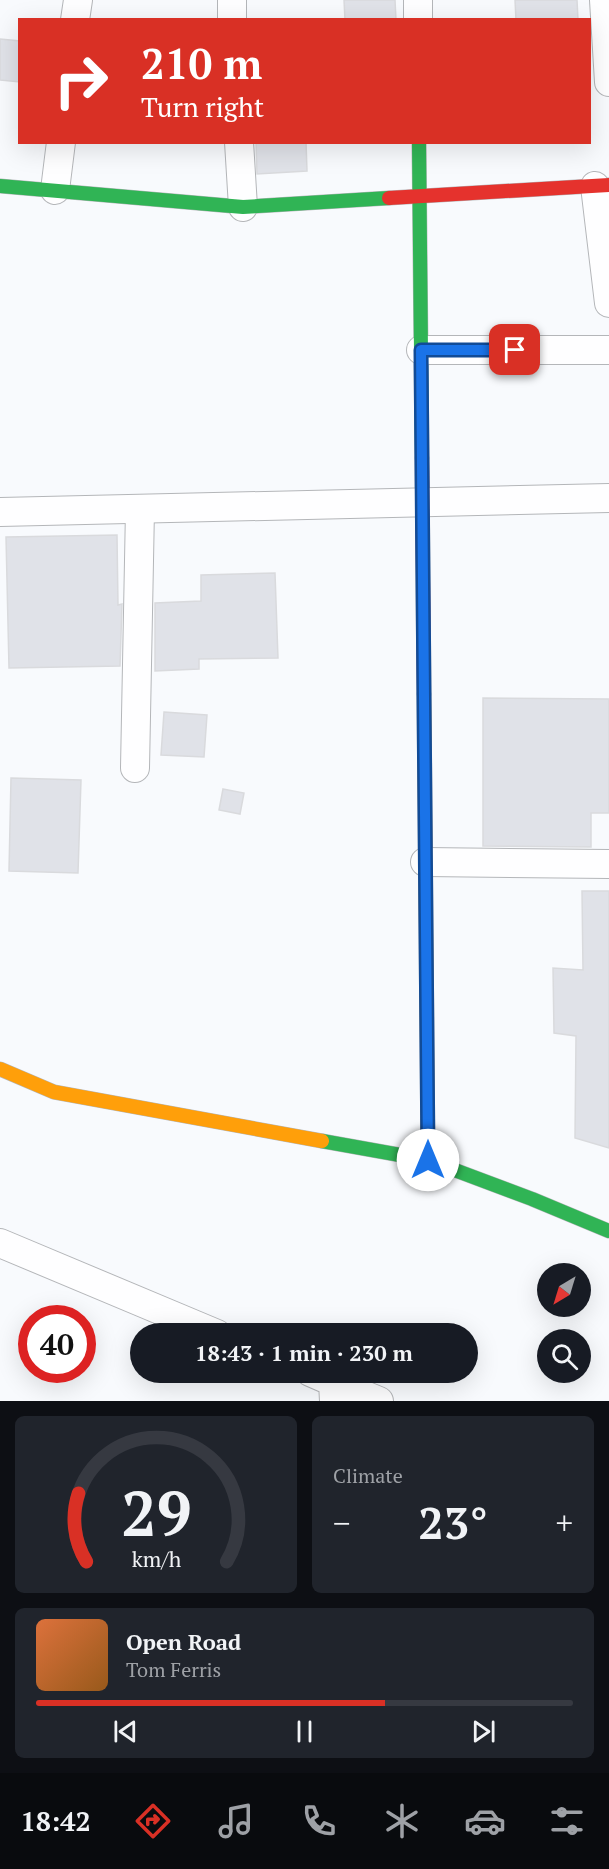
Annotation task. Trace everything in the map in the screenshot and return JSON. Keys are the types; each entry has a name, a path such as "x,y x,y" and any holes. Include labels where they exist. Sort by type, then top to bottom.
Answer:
{"street":[{"path":"75,18 78,0"},
{"path":"232,0 232,18"},
{"path":"418,0 418,18"},
{"path":"604,0 609,81"},
{"path":"55,190 61,144"},
{"path":"239,144 243,207"},
{"path":"419,144 428,1160"},
{"path":"0,186 243,207 602,185 609,303"},
{"path":"421,350 609,350"},
{"path":"0,512 609,498"},
{"path":"135,768 140,509"},
{"path":"425,862 609,864"},
{"path":"0,1069 54,1092 428,1160 609,1231"},
{"path":"0,1243 191,1323"},
{"path":"326,1385 379,1401"}],"building":[{"path":"344,0 395,0 396,18 345,18"},
{"path":"515,0 577,0 578,18 516,18"},
{"path":"0,39 18,41 18,82 0,80"},
{"path":"256,144 306,144 307,171 257,174"},
{"path":"117,535 118,605 122,604 120,666 9,668 6,537"},
{"path":"275,573 278,658 199,659 199,669 155,671 155,603 201,601 201,575"},
{"path":"483,698 609,699 609,813 591,813 591,847 483,846"},
{"path":"164,712 207,715 204,757 161,755"},
{"path":"11,778 81,780 78,873 9,871"},
{"path":"223,789 244,793 240,814 219,810"},
{"path":"582,891 609,891 609,1148 575,1138 576,1036 554,1033 553,968 583,970"}],"traffic: fast":[{"path":"419,144 422,458"},
{"path":"0,186 243,207 389,198"},
{"path":"322,1141 428,1160 609,1231"}],"traffic: slow":[{"path":"424,694 428,1160"},
{"path":"0,1069 54,1092 322,1141"}],"traffic: jam":[{"path":"389,198 609,185"},
{"path":"422,458 424,694"}],"route":[{"path":"428,1160 421,350 515,350"}]}
